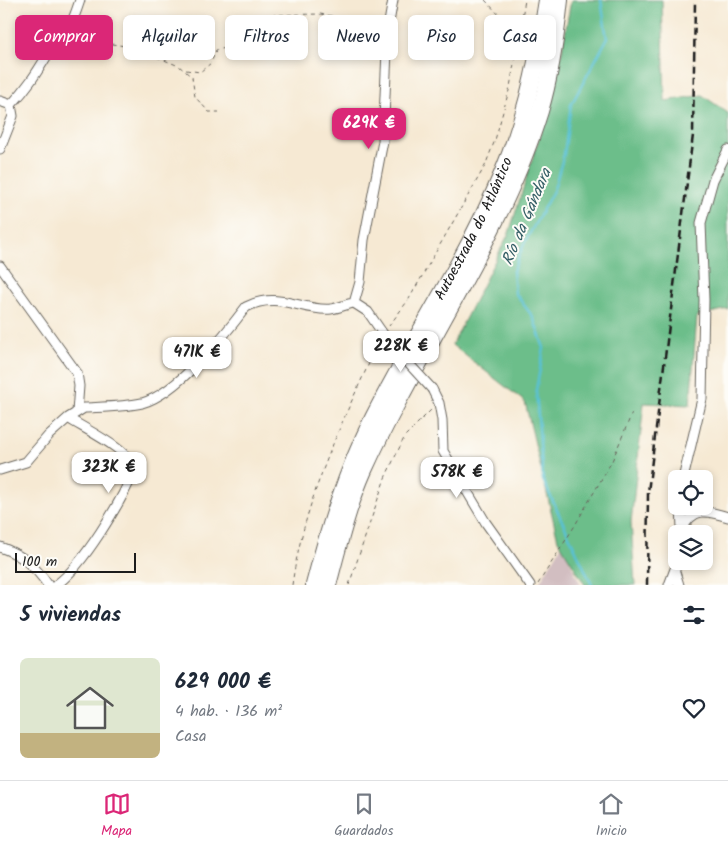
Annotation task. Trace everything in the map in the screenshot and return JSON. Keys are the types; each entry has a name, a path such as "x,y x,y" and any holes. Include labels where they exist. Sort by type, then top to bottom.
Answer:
{"highway":[{"name":"Autoestrada do Atlántico","path":"314,585 329,526 358,449 396,375 465,252 510,154 540,48 547,0"},
{"name":"Autoestrada do Atlántico","path":"328,585 342,535 364,471 512,186 540,111 557,33 560,0"}],"street":[{"path":"76,15 80,0"},
{"path":"390,15 393,0"},
{"path":"11,105 24,91 45,60"},
{"path":"354,303 360,282 364,240 383,141 386,60"},
{"path":"0,101 11,105"},
{"path":"0,149 13,116 11,105"},
{"path":"685,470 702,400 704,300 701,223 713,180 728,150"},
{"path":"0,266 77,373 79,386 77,412"},
{"path":"0,470 26,462 49,435 68,418 84,408 142,403 160,396 212,350 246,307 254,303 267,301 284,302 331,309 354,303 368,312 385,338 432,389 439,403 442,420 441,440 446,457 486,523 530,585"},
{"path":"56,585 66,578 93,543 119,501 134,471 131,462 117,448 68,418"},
{"path":"685,525 693,514 700,512 728,517"},
{"path":"0,547 19,554 32,563 48,585"},
{"path":"670,585 675,572"},
{"path":"675,572 679,585"}],"path":[{"path":"485,0 500,15"},
{"path":"523,15 525,0"},
{"path":"186,70 200,72 211,63 216,50 242,45 269,15 318,15"},
{"path":"113,44 132,47 168,60 186,70 192,77 195,97 209,112 219,112"},
{"path":"292,585 297,552 328,457 385,338 485,166 495,140 510,88 515,60"},
{"path":"348,585 385,478 405,436 414,425 439,403"},
{"path":"538,585 612,461 632,413"}],"shaded area":[{"path":"562,545 581,585 538,585"}],"green space":[{"path":"571,0 662,0 665,101 702,95 728,113 728,309 697,316 690,405 644,403 631,522 635,585 585,585 558,540 525,402 452,345 509,233 556,84"}],"waterway":[{"name":"Río da Gándara","path":"592,585 543,480 536,390 544,348 533,317 515,293 513,271 524,244 554,189 564,154 571,105 607,39 601,0"}],"railway":[{"path":"647,585 648,492 693,135 695,0"}]}
